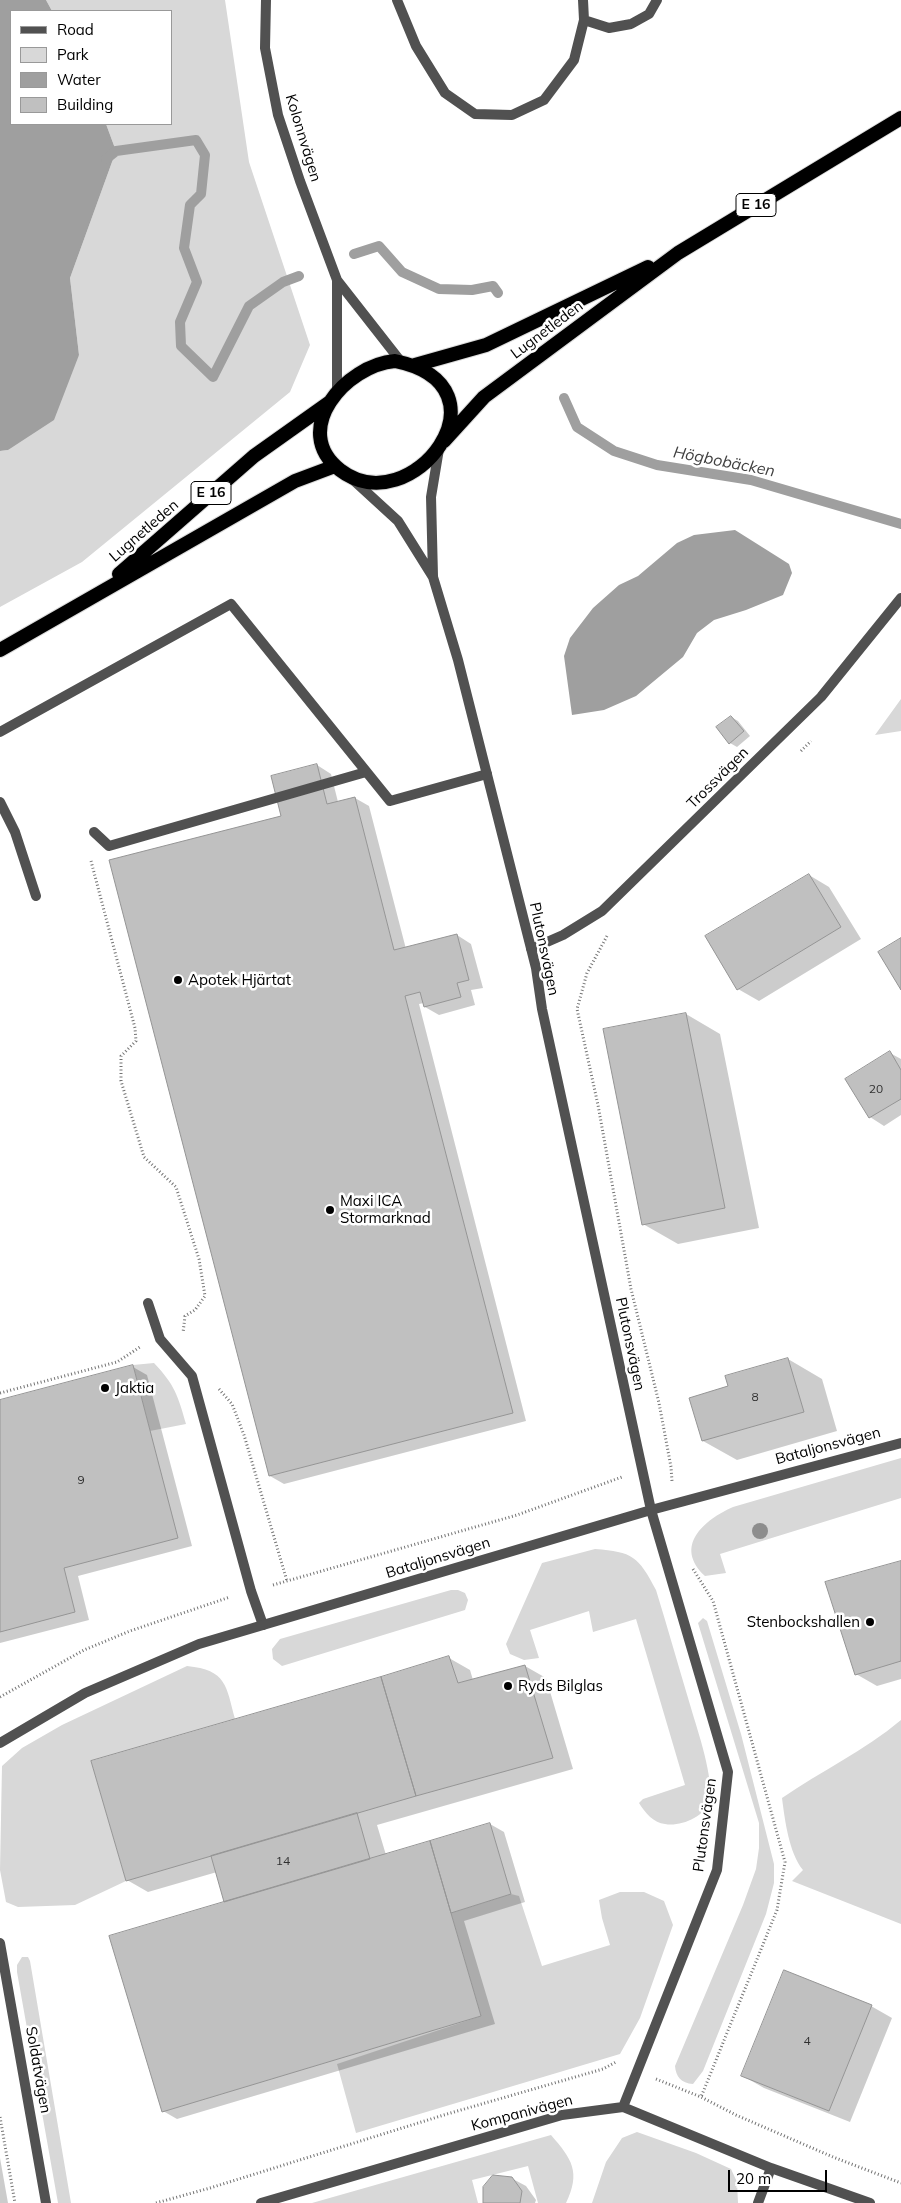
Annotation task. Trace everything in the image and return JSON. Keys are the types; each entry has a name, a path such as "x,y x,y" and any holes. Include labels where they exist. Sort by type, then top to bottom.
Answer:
{"highway":[{"name":"Lugnetleden","path":"409,364 486,346 678,253 901,118"},
{"name":"Lugnetleden","path":"441,445 484,397 678,253"},
{"name":"E 16","path":"409,364 385,362 367,368 334,397 323,418 320,433 324,450 335,466 350,477 368,483 380,483 402,477 421,467 441,445"},
{"path":"409,364 433,375 447,394 452,411 441,445"},
{"name":"Lugnetleden","path":"97,593 254,456 334,397"},
{"name":"Lugnetleden","path":"0,650 295,481 335,466"}],"street":[{"name":"Kolonnvägen","path":"266,0 265,48 278,115 300,181 337,280 409,364"},
{"path":"397,0 416,46 445,93 475,114 512,115 544,100 574,60 584,20 583,0"},
{"path":"584,20 609,28 632,24 649,14 657,0"},
{"name":"Kolonnvägen","path":"334,397 337,280"},
{"name":"Plutonsvägen","path":"433,577 431,497 441,445"},
{"name":"Plutonsvägen","path":"350,477 398,521 433,577 458,660 531,949 544,1019 651,1510 728,1772 717,1870 623,2107"},
{"name":"Trossvägen","path":"531,949 563,935 602,911 821,697 901,598"},
{"path":"0,732 231,604 390,801 487,774"},
{"path":"94,832 109,846 366,772"},
{"path":"0,802 15,832 36,896"},
{"path":"148,1303 160,1339 192,1376 251,1591 263,1626"},
{"name":"Bataljonsvägen","path":"0,1743 85,1693 199,1644 651,1510 901,1443"},
{"name":"Soldatvägen","path":"0,1943 46,2203"},
{"name":"Kompanivägen","path":"261,2203 562,2115 623,2107 771,2168 870,2203"},
{"path":"758,2203 771,2168"}],"path":[{"path":"94,832 85,838 135,1028 136,1041 121,1056 121,1081 144,1157 176,1187 199,1260 205,1296 195,1310 185,1316 183,1334"},
{"path":"610,931 586,973 577,1009 598,1105 631,1289 659,1403 671,1467 673,1504"},
{"path":"0,1697 84,1650 130,1631 251,1591 517,1515 612,1480 671,1467"},
{"path":"690,1560 693,1569 713,1601 785,1862 777,1910 701,2097"},
{"path":"0,2117 15,2203"}],"green space":[{"path":"46,0 225,0 249,162 310,345 290,392 82,562 0,607 0,451 8,450 79,355 70,278 116,151 106,125 172,125 172,10 51,10"},
{"path":"901,699 901,731 875,735"},
{"path":"154,1363 175,1391 186,1424 150,1431 133,1365"},
{"path":"901,1458 901,1498 720,1554 726,1573 705,1576 696,1565 692,1554 692,1544 696,1535 722,1512 733,1507"},
{"path":"595,1549 618,1552 633,1558 639,1563 656,1590 701,1741 710,1781 707,1807 691,1820 671,1825 657,1822 647,1814 639,1803 643,1799 685,1785 636,1619 593,1632 589,1611 530,1630 539,1658 524,1660 510,1654 506,1644 542,1563"},
{"path":"451,1590 465,1593 468,1600 465,1610 282,1666 273,1659 272,1649 280,1639"},
{"path":"703,1618 707,1621 741,1734 774,1864 774,1883 766,1914 703,2071 693,2084 680,2079 675,2066 743,1905 756,1869 759,1848 759,1823 698,1623"},
{"path":"187,1666 210,1671 223,1682 235,1719 91,1761 126,1881 75,1905 18,1907 6,1902 0,1870 2,1766 22,1748 62,1725"},
{"path":"901,1720 901,1924 792,1881 803,1870 791,1846 782,1798 857,1751"},
{"path":"620,1892 644,1892 664,1901 673,1925 640,2018 620,2054 356,2133 337,2064 481,2016 451,1913 511,1894 519,1896 542,1966 610,1945 599,1900"},
{"path":"22,1957 28,1957 30,1961 71,2203 58,2203 17,1972 17,1965"},
{"path":"637,2132 696,2153 731,2169 737,2182 738,2203 592,2203 606,2162 622,2138"},
{"path":"551,2135 564,2151 572,2166 573,2183 566,2203 538,2203 528,2166 472,2180 478,2203 312,2203"}],"water":[{"path":"0,0 46,0 51,10 10,10 10,125 106,125 116,151 70,278 79,355 54,420 8,450 0,451"},
{"path":"735,530 789,564 792,573 783,595 714,620 697,633 683,657 636,696 604,710 572,715 564,656 570,638 593,608 619,585 638,576 677,543 694,535"}],"building":[{"path":"731,716 744,731 729,744 716,727"},
{"name":"Maxi ICA Stormarknad","path":"317,764 327,804 355,797 394,950 457,934 469,980 457,983 461,997 424,1007 420,992 405,996 513,1413 269,1476 109,860 281,816 271,776"},
{"path":"809,874 841,927 737,990 705,936"},
{"path":"901,938 901,990 878,952"},
{"path":"686,1013 725,1208 642,1225 603,1029"},
{"path":"890,1051 901,1070 901,1099 869,1118 845,1079"},
{"path":"788,1358 804,1412 702,1441 689,1398 728,1386 725,1376"},
{"path":"133,1365 178,1538 64,1568 75,1612 0,1632 0,1400"},
{"name":"Stenbockshallen","path":"901,1561 901,1661 855,1675 825,1582"},
{"path":"449,1656 458,1683 525,1665 553,1758 416,1796 381,1677"},
{"path":"381,1677 416,1796 126,1881 91,1761"},
{"path":"357,1813 370,1859 224,1902 211,1856"},
{"path":"490,1823 511,1894 451,1913 430,1841"},
{"path":"430,1841 481,2016 162,2112 109,1936"},
{"path":"784,1970 872,2005 829,2111 741,2076"},
{"path":"493,2175 512,2177 522,2191 520,2203 483,2203 483,2187"}],"waterway":[{"name":"Högbobäcken","path":"106,159 116,151 196,140 205,155 201,194 190,205 184,248 197,282 180,322 181,346 213,377 249,306 283,282 299,276"},
{"name":"Högbobäcken","path":"354,254 379,246 402,272 439,289 472,290 493,286 498,293"},
{"name":"Högbobäcken","path":"564,398 577,427 614,451 657,465 751,480 901,524"}],"place":[{"name":"Apotek Hjärtat","path":"178,980"},
{"name":"Maxi ICA Stormarknad","path":"330,1210"},
{"name":"Jaktia","path":"105,1388"},
{"name":"Stenbockshallen","path":"870,1622"},
{"name":"Ryds Bilglas","path":"508,1686"}]}
